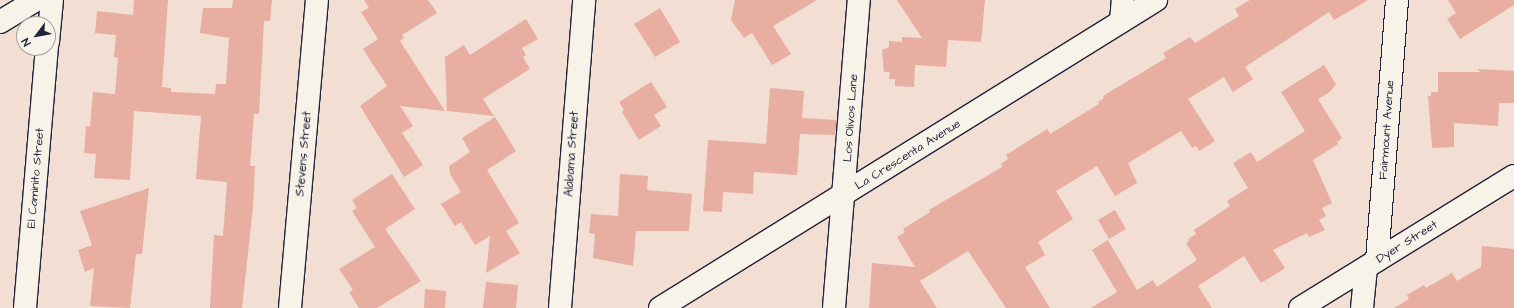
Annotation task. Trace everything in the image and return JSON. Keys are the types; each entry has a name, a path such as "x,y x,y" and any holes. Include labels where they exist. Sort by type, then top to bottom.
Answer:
{"street":[{"path":"0,22 36,0"},
{"path":"50,16 52,0"},
{"name":"Stevens Street","path":"290,308 317,0"},
{"name":"Alabama Street","path":"560,308 584,0"},
{"name":"Los Olivos Lane","path":"834,308 845,194 859,0"},
{"path":"1121,22 1123,0"},
{"name":"La Crescenta Avenue","path":"660,308 1156,0"},
{"name":"Fairmount Avenue","path":"1362,308 1371,264 1397,0"},
{"name":"El Caminito Street","path":"25,308 47,56"},
{"name":"Dyer Street","path":"1300,308 1514,176"}],"building":[{"path":"134,0 168,0 162,87 171,88 171,92 215,94 216,84 226,84 229,38 200,33 203,8 232,8 233,0 272,0 270,21 264,21 259,114 254,114 250,166 255,166 253,207 242,308 210,308 214,235 223,236 227,182 196,179 201,116 134,111 130,180 94,178 96,154 84,153 86,126 90,127 93,92 115,94 118,58 114,57 116,35 95,33 97,11 133,15"},
{"path":"364,0 428,0 437,13 402,35 404,38 400,41 445,111 400,106 413,126 402,133 423,165 404,177 360,106 387,86 363,49 378,39 361,12 369,8"},
{"path":"735,0 817,0 773,26 791,54 772,65 752,33 744,38 731,20"},
{"path":"897,0 985,0 981,42 948,40 946,67 915,65 914,87 895,86 895,79 889,79 890,72 884,72 882,50 889,47 889,41 902,42 902,37 922,38"},
{"path":"1250,0 1368,0 1334,20 1329,12 1245,67 1253,79 1233,92 1224,77 1188,99 1215,141 1199,151 1196,146 1192,148 1181,131 1128,163 1137,183 1115,196 1097,166 1056,191 1073,219 1038,242 1045,255 1025,267 1050,308 1006,308 968,251 920,281 937,308 869,308 872,263 915,267 897,237 905,232 903,229 930,212 929,210 1002,167 1001,164 1008,159 1006,155 1047,129 1050,134 1099,104 1098,102 1104,98 1103,96 1166,58 1163,53 1190,37 1195,43 1239,16 1235,9"},
{"path":"1448,0 1514,0 1514,5 1460,39 1447,19 1456,13"},
{"path":"660,8 680,42 655,57 634,24"},
{"path":"526,19 538,39 522,48 526,55 523,57 530,69 483,99 494,116 447,111 445,57 464,45 470,55"},
{"path":"1324,65 1336,84 1330,92 1318,99 1342,138 1337,142 1338,144 1313,160 1332,203 1322,208 1326,216 1319,220 1325,230 1309,237 1307,233 1273,250 1285,268 1261,283 1244,256 1198,286 1212,308 1091,308 1117,292 1092,250 1108,240 1137,290 1153,280 1157,287 1197,260 1186,243 1189,241 1188,239 1196,234 1194,230 1230,206 1227,201 1248,188 1233,163 1251,152 1257,162 1305,131 1281,92"},
{"path":"1478,69 1514,71 1514,103 1499,103 1498,126 1454,123 1454,147 1432,148 1428,96 1431,96 1431,92 1438,92 1438,72 1480,72"},
{"path":"651,82 667,107 654,115 661,126 639,140 622,112 624,110 619,102"},
{"path":"770,88 804,91 802,118 837,120 835,135 800,134 797,175 754,172 753,194 723,192 722,212 703,211 708,140 766,144"},
{"path":"495,117 516,151 487,170 519,223 506,231 520,253 486,273 490,236 475,245 461,222 455,226 441,204 461,192 450,174 449,166 470,152 462,138"},
{"path":"392,174 415,209 385,229 421,281 377,308 359,308 349,292 353,290 339,269 375,247 352,211 357,208 352,200"},
{"path":"620,174 648,176 647,190 692,194 689,231 636,231 633,266 593,258 595,234 589,233 591,214 618,216"},
{"path":"149,188 142,254 136,254 130,308 90,306 94,268 85,272 78,250 92,245 80,211"},
{"path":"1115,210 1126,229 1109,239 1098,220"},
{"path":"1482,246 1514,249 1514,308 1394,308 1409,299 1407,295 1424,285 1426,288 1452,273 1457,281 1481,267"},
{"path":"486,282 518,285 516,308 483,308"},
{"path":"425,289 446,291 445,308 424,308"}]}
